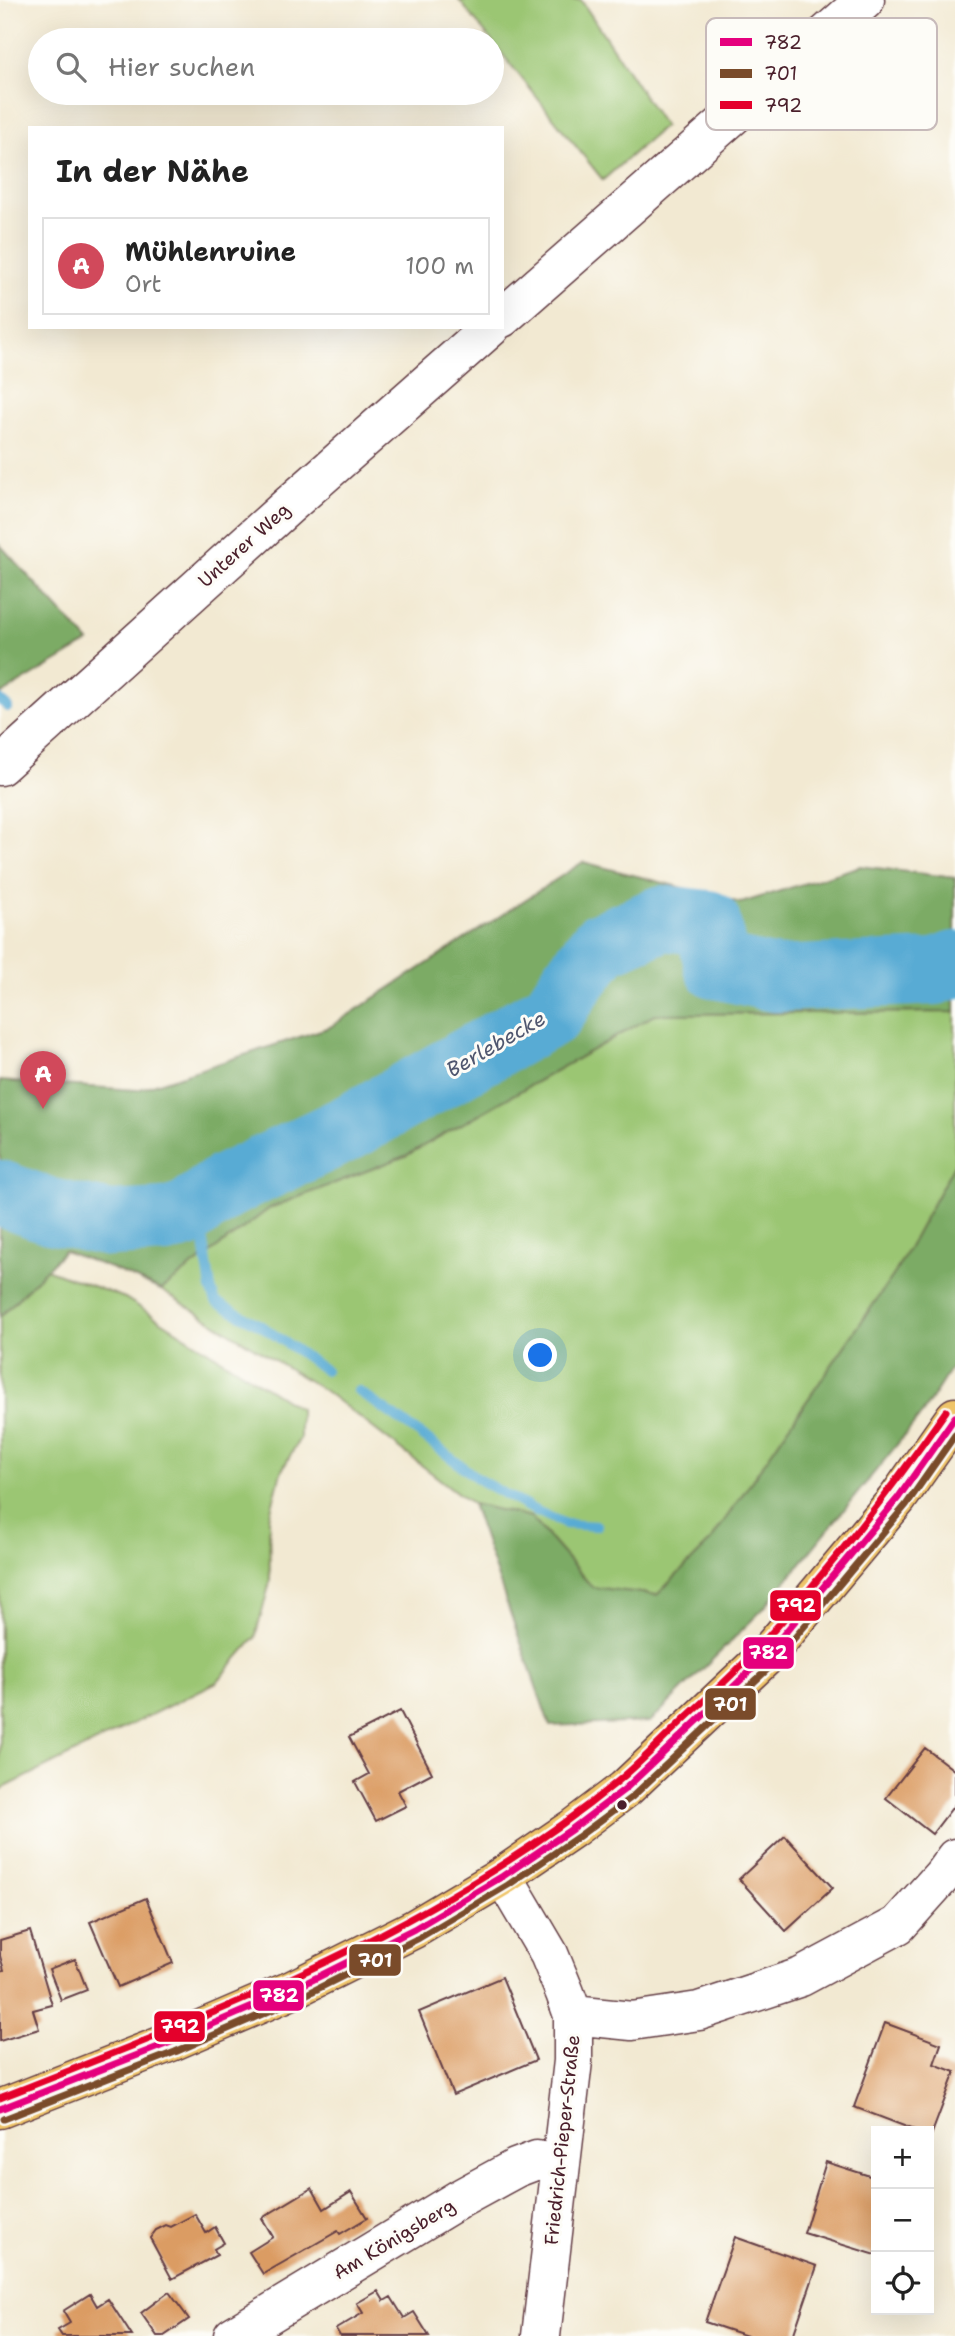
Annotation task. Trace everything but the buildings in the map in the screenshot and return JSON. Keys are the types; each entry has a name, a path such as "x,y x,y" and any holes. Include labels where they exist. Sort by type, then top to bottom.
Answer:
{"main road":[{"path":"0,2109 171,2042 292,1990 414,1929 503,1876 572,1829 625,1788 762,1659 898,1499 955,1418"}],"street":[{"path":"844,18 865,0"},
{"path":"504,316 717,130"},
{"name":"Unterer Weg","path":"0,766 489,329"},
{"path":"573,2015 632,2021 699,2011 801,1977 898,1925 942,1877 955,1858"},
{"name":"Friedrich-Pieper-Straße","path":"503,1876 549,1954 573,2015 573,2061 541,2336"},
{"name":"Am Königsberg","path":"233,2336 461,2198 516,2168 537,2160 560,2165"}],"green space":[{"path":"459,0 581,0 664,126 603,180 504,56 504,28 481,28"},
{"path":"0,545 89,642 0,695"},
{"path":"583,862 741,903 861,866 955,878 955,1012 656,1014 405,1156 270,1208 161,1290 64,1251 0,1317 0,1081 137,1090 330,1027"},
{"path":"955,1012 955,1163 895,1273 709,1543 657,1595 592,1587 531,1517 472,1504 325,1391 161,1290 270,1208 405,1156 656,1014"},
{"path":"955,1163 955,1362 922,1414 764,1608 650,1722 550,1726 472,1504 531,1517 592,1587 657,1595 709,1543 895,1273"},
{"path":"46,1269 125,1298 300,1409 300,1438 281,1472 269,1518 270,1582 255,1638 217,1682 0,1790 0,1317"}],"waterway":[{"path":"0,700 8,707"},
{"name":"Berlebecke","path":"0,1193 50,1211 110,1224 165,1221 184,1216 224,1187 348,1128 552,1013 602,944 663,918 708,923 717,966 775,979 935,972 955,964"},
{"path":"204,1202 202,1230 211,1289 216,1302 260,1325 325,1370"},
{"path":"358,1391 481,1481 565,1524 597,1526"}],"transit line":[{"name":"792","path":"0,2098 162,2034 321,1964 399,1925 474,1882 547,1835 625,1775 747,1660 855,1534 946,1411"},
{"name":"782","path":"0,2109 171,2042 292,1990 414,1929 503,1876 572,1829 625,1789 763,1659 898,1498 955,1417"},
{"name":"701","path":"4,2119 175,2052 297,1999 419,1938 508,1885 578,1837 632,1797 771,1666 906,1505 955,1435"}],"place":[{"name":"Mühlenruine","path":"43,1109"}]}
